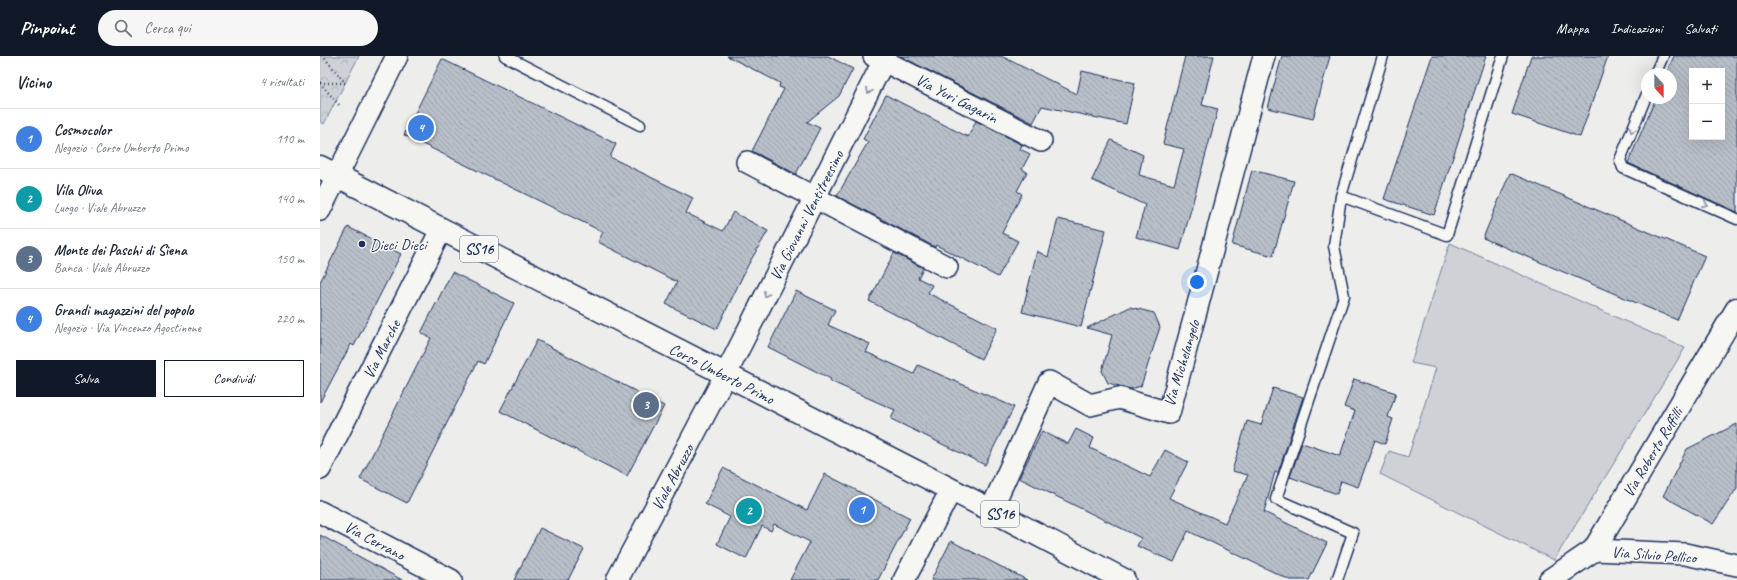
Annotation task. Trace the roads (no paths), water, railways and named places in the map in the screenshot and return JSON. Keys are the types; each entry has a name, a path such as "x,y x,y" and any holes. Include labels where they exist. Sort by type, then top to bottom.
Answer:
{"main road":[{"name":"Corso Umberto Primo","path":"325,172 726,374 1124,580"},
{"name":"Via Roberto Ruffilli","path":"1550,580 1594,550 1737,309"}],"street":[{"path":"320,210 325,172 397,56"},
{"name":"Via Michelangelo","path":"991,510 1049,382 1090,405 1119,398 1169,413 1264,56"},
{"name":"Via Yuri Gagarin","path":"882,58 1040,141"},
{"name":"Via Giovanni Ventitreesimo","path":"726,374 815,197 882,58"},
{"path":"747,162 947,267"},
{"name":"Via Marche","path":"320,469 441,230"},
{"name":"Viale Abruzzo","path":"617,580 726,374"},
{"path":"904,580 951,490"},
{"name":"Via Cerrano","path":"320,512 451,580"},
{"name":"Via Silvio Pellico","path":"1594,550 1685,554 1737,565"}],"lane":[{"path":"505,56 640,125"},
{"path":"1337,580 1353,533 1276,499 1344,296 1334,246 1341,196 1383,56"},
{"path":"1341,196 1447,235 1503,56"},
{"path":"1658,68 1663,56"},
{"path":"1643,104 1620,160 1623,168 1737,219"}],"place":[{"name":"Grandi magazzini del popolo","path":"421,128"},
{"name":"Dieci Dieci","path":"362,244"},
{"name":"Monte dei Paschi di Siena","path":"646,405"},
{"name":"Cosmocolor","path":"862,510"},
{"name":"Vila Oliva","path":"749,511"}]}
